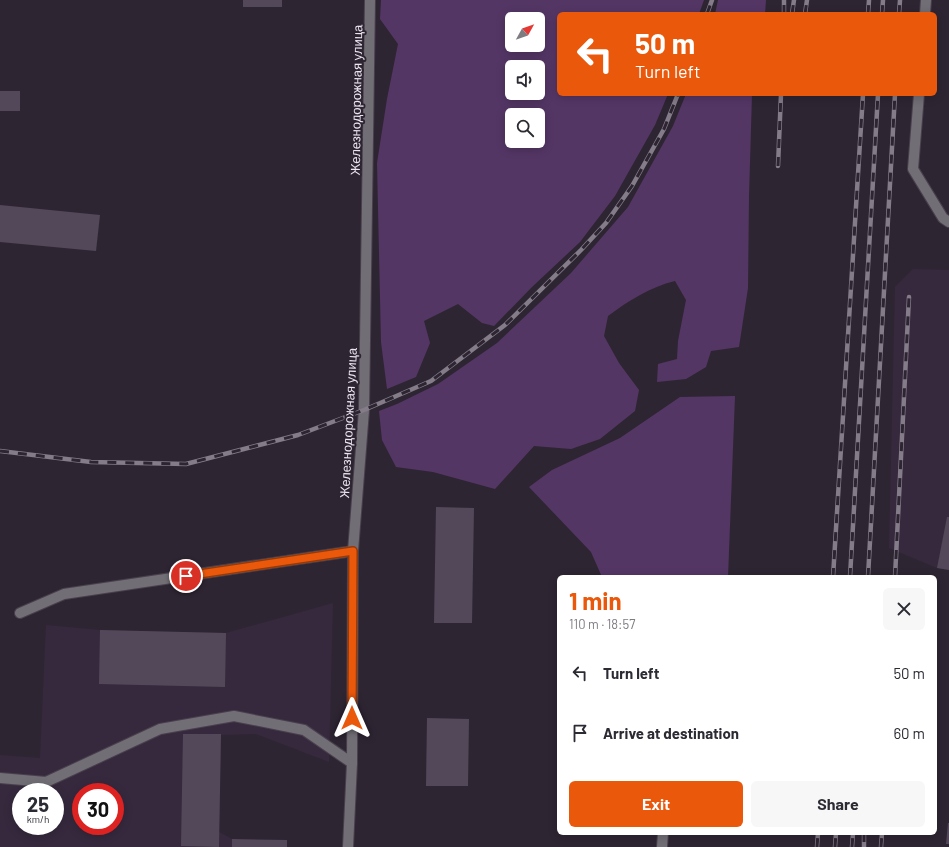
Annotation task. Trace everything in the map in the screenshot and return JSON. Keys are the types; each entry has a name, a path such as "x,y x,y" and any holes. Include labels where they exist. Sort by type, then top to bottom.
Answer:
{"street":[{"name":"Железнодорожная улица","path":"348,847 352,763 353,551 364,410 370,0"},
{"path":"925,12 926,0"},
{"path":"919,96 913,169 943,218 949,222"},
{"path":"20,613 64,594 353,551"},
{"path":"0,778 46,782 160,729 234,716 304,730 352,763"},
{"path":"662,847 663,835"}],"shaded area":[{"path":"381,0 704,0 700,12 557,12 557,96 667,96 655,125 615,196 580,242 532,287 494,326 482,323 458,304 424,321 430,343 416,377 387,389 381,342 377,163 387,99 398,44 380,19"},
{"path":"718,0 766,0 765,12 715,12"},
{"path":"685,96 752,96 748,288 739,347 711,351 706,367 686,379 657,382 658,364 677,359 678,341 686,300 675,281 657,287 623,305 608,316 604,336 619,363 639,390 635,411 600,439 571,449 534,446 495,489 433,472 396,467 382,440 379,411 438,384 497,343 571,273 628,207 673,126"},
{"path":"913,269 949,270 949,570 937,568 889,548 895,287"},
{"path":"735,396 728,575 601,575 591,552 529,487 552,470 620,438 680,397"},
{"path":"333,603 329,762 256,734 221,735 219,832 232,839 232,847 0,847 0,755 40,758 46,625 100,630 226,633"}],"building":[{"path":"243,0 282,0 282,7 243,7"},
{"path":"0,91 20,91 20,111 0,111"},
{"path":"0,205 100,215 96,251 0,242"},
{"path":"436,507 474,508 472,623 434,623"},
{"path":"947,517 949,517 949,570 937,568"},
{"path":"100,630 226,633 225,687 99,684"},
{"path":"427,718 469,719 468,786 426,786"},
{"path":"183,734 221,734 219,847 181,846"},
{"path":"948,823 949,844 946,844"},
{"path":"232,839 287,840 287,847 232,847"}],"railway":[{"path":"708,12 712,0"},
{"path":"784,0 784,12"},
{"path":"792,12 794,0"},
{"path":"805,12 807,0"},
{"path":"868,12 869,0"},
{"path":"882,12 883,0"},
{"path":"899,12 900,0"},
{"path":"0,451 91,462 186,464 298,435 364,410 431,381 505,325 581,250 606,223 632,186 664,129 677,96"},
{"path":"778,166 781,96"},
{"path":"833,575 863,96"},
{"path":"850,575 878,96"},
{"path":"868,575 895,96"},
{"path":"895,575 909,297"},
{"path":"817,847 818,835"},
{"path":"835,847 836,835"},
{"path":"852,847 853,835"},
{"path":"864,835 864,847"},
{"path":"881,847 882,835"}],"route":[{"path":"186,576 353,551 352,718"}]}
